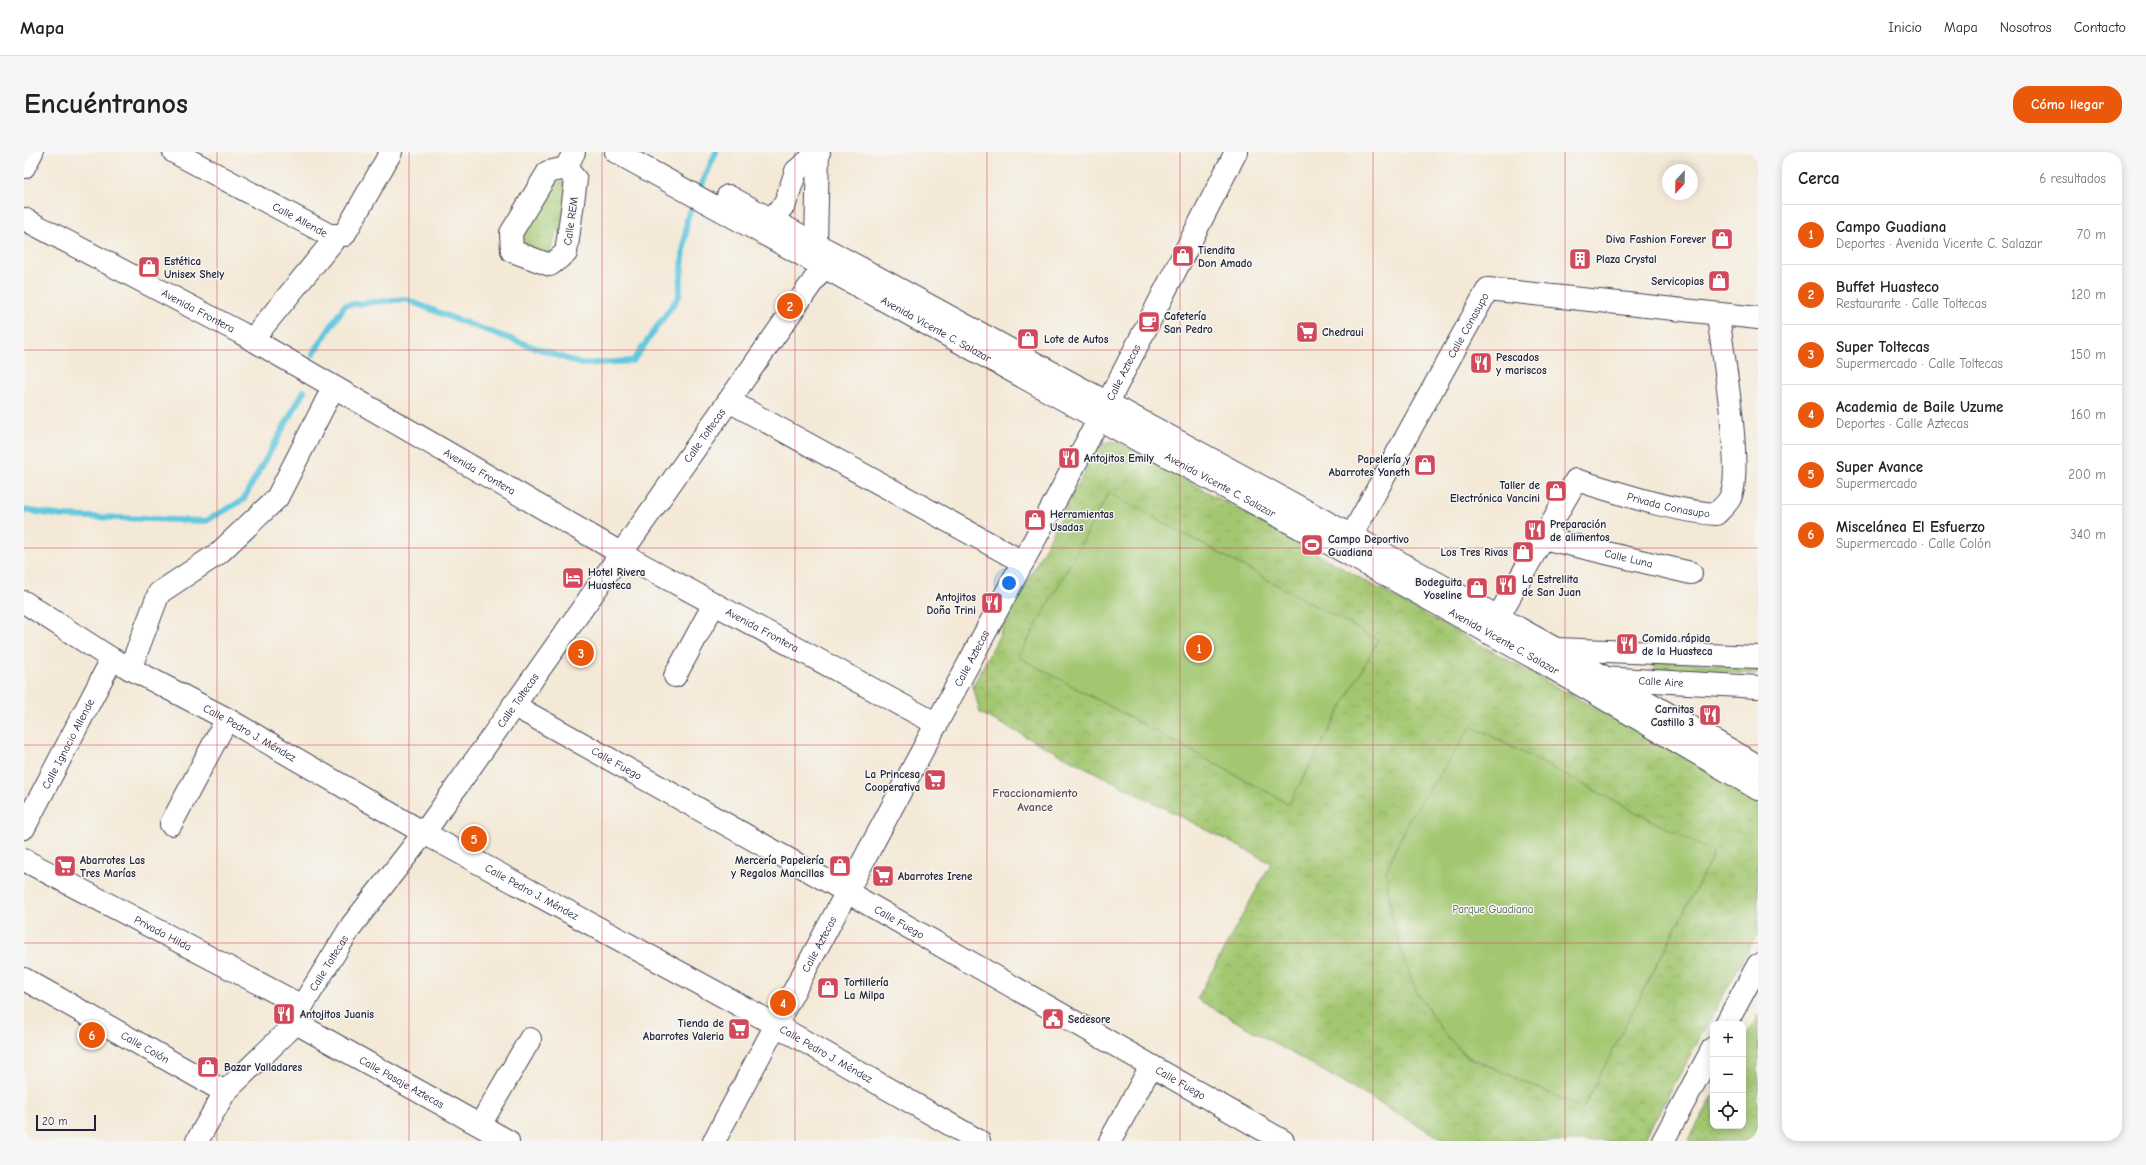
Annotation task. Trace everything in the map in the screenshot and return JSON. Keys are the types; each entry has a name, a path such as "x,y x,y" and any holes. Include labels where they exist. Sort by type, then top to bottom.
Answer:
{"street":[{"path":"24,167 32,152"},
{"name":"Calle Allende","path":"174,152 329,235 344,235 390,152"},
{"name":"Avenida Vicente C. Salazar","path":"616,152 654,163 766,225 824,254 1103,412 1348,543 1494,625 1758,789"},
{"path":"766,225 785,204 796,171 818,152"},
{"path":"818,152 824,254"},
{"name":"Calle Aztecas","path":"714,1141 1103,412 1236,152"},
{"name":"Avenida Frontera","path":"24,219 252,340 622,554 937,724"},
{"path":"252,340 338,235"},
{"name":"Calle Toltecas","path":"197,1141 225,1092 299,1014 352,925 424,833 513,705 622,554 729,401 824,254"},
{"name":"Calle Conasupo","path":"1348,543 1488,289 1718,316 1758,318"},
{"name":"Privada Conasupo","path":"1494,625 1576,480 1656,505 1688,512 1716,514 1731,498 1735,479 1734,450 1718,316"},
{"name":"Calle Ignacio Allende","path":"24,828 121,664 159,593 219,553 277,498 333,388"},
{"path":"729,401 1023,562"},
{"name":"Calle Luna","path":"1543,538 1691,573"},
{"name":"Calle Pedro J. Méndez","path":"24,602 121,664 227,719 424,833 776,1025 979,1141"},
{"path":"675,676 714,604"},
{"path":"1556,663 1758,657"},
{"name":"Avenida Vicente C. Salazar","path":"1556,663 1606,678 1758,766"},
{"name":"Calle Aire","path":"1606,678 1758,687"},
{"name":"Calle Fuego","path":"513,705 847,892 1283,1141"},
{"path":"171,824 227,719"},
{"name":"Privada Hilda","path":"24,860 299,1014"},
{"path":"1728,1021 1758,965"},
{"name":"Calle Colón","path":"24,979 225,1092"},
{"name":"Calle Pasaje Aztecas","path":"299,1014 508,1141"},
{"path":"480,1125 530,1039"},
{"path":"1663,1141 1710,1054"},
{"path":"1110,1141 1151,1066"}],"green space":[{"path":"560,182 568,184 565,233 557,231 548,257 517,244 553,185"},
{"name":"Parque Guadiana","path":"1111,441 1120,443 1401,601 1758,798 1758,932 1643,1141 1446,1141 1197,999 1271,863 980,713 973,686 1095,452 1101,444"},
{"path":"1109,493 1378,640 1289,804 1019,657"},
{"path":"1644,660 1758,668 1758,674 1657,669"},
{"path":"1472,726 1714,853 1583,1108 1466,1056 1444,1033 1417,993 1401,951 1392,918 1386,871 1408,821"},
{"path":"1758,1015 1758,1141 1688,1141 1710,1101 1710,1129 1746,1129 1746,1037"}],"waterway":[{"path":"313,354 345,305 405,299 455,319 581,364 633,361 679,296 687,219 716,152"},
{"path":"24,510 63,516 206,521 243,500 304,391"}],"place":[{"name":"Diva Fashion Forever","path":"1722,239"},
{"name":"Tiendita Don Amado","path":"1183,256"},
{"name":"Plaza Crystal","path":"1580,259"},
{"name":"Estética Unisex Shely","path":"149,267"},
{"name":"Servicopias","path":"1719,281"},
{"name":"Buffet Huasteco","path":"790,306"},
{"name":"Cafetería San Pedro","path":"1149,322"},
{"name":"Chedraui","path":"1307,332"},
{"name":"Lote de Autos","path":"1028,339"},
{"name":"Pescados y mariscos","path":"1481,363"},
{"name":"Antojitos Emily","path":"1069,458"},
{"name":"Papelería y Abarrotes Yaneth","path":"1425,465"},
{"name":"Taller de Electrónica Vancini","path":"1556,491"},
{"name":"Herramientas Usadas","path":"1035,520"},
{"name":"Preparación de alimentos","path":"1535,530"},
{"name":"Campo Deportivo Guadiana","path":"1312,545"},
{"name":"Los Tres Rivas","path":"1523,552"},
{"name":"Hotel Rivera Huasteca","path":"573,578"},
{"name":"La Estrellita de San Juan","path":"1506,585"},
{"name":"Bodeguita Yoseline","path":"1477,588"},
{"name":"Antojitos Doña Trini","path":"992,603"},
{"name":"Comida rápida de la Huasteca","path":"1627,644"},
{"name":"Campo Guadiana","path":"1199,648"},
{"name":"Super Toltecas","path":"581,653"},
{"name":"Carnitas Castillo 3","path":"1710,715"},
{"name":"La Princesa Cooperativa","path":"935,780"},
{"name":"Super Avance","path":"474,839"},
{"name":"Abarrotes Las Tres Marías","path":"65,866"},
{"name":"Mercería Papelería y Regalos Mancillas","path":"840,866"},
{"name":"Abarrotes Irene","path":"883,876"},
{"name":"Tortillería La Milpa","path":"828,988"},
{"name":"Academia de Baile Uzume","path":"783,1003"},
{"name":"Antojitos Juanis","path":"284,1014"},
{"name":"Sedesore","path":"1053,1019"},
{"name":"Tienda de Abarrotes Valeria","path":"739,1029"},
{"name":"Miscelánea El Esfuerzo","path":"92,1035"},
{"name":"Bazar Valladares","path":"208,1067"}],"district":[{"name":"Fraccionamiento Avance","path":"1035,800"}]}
